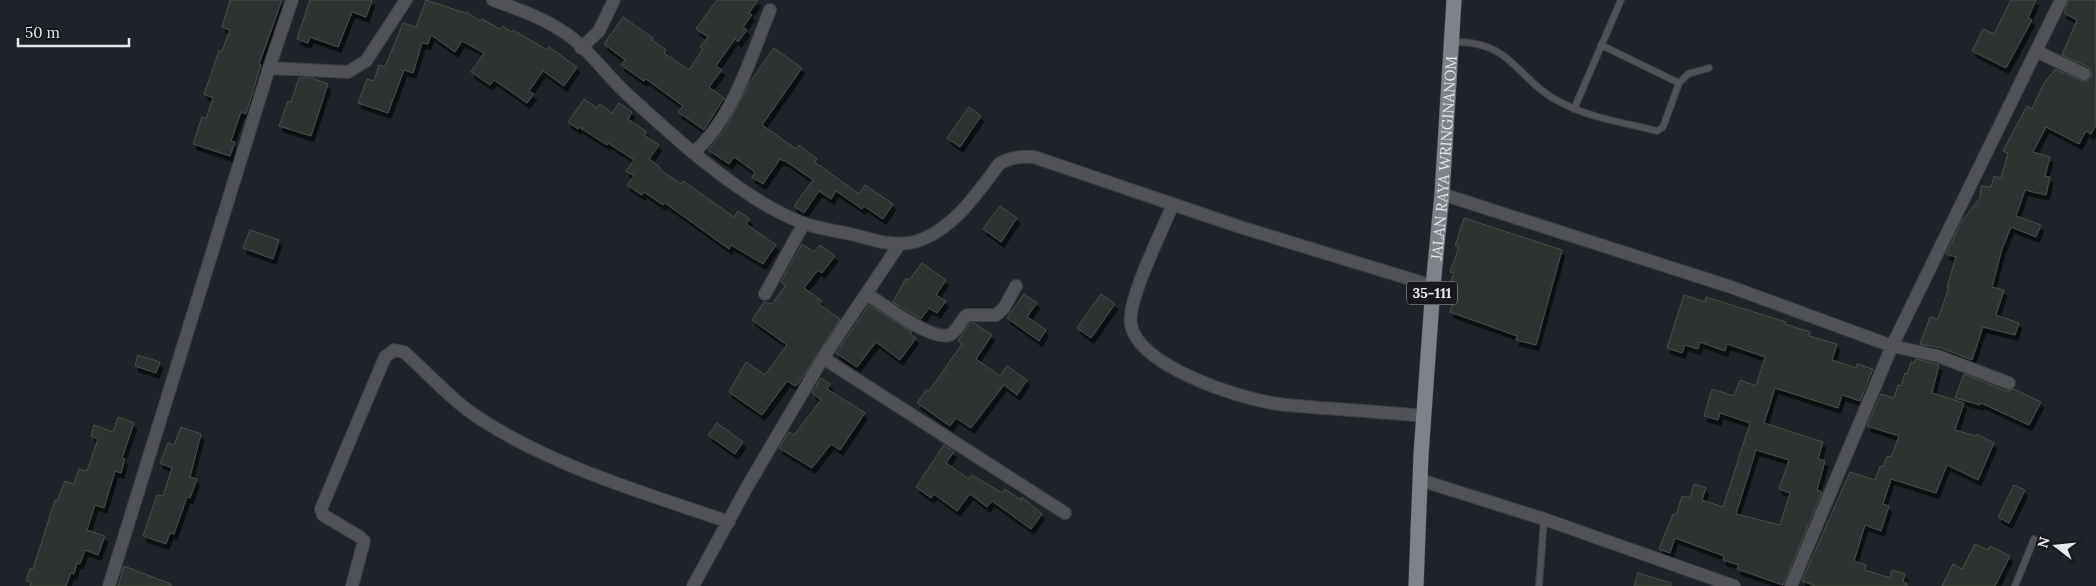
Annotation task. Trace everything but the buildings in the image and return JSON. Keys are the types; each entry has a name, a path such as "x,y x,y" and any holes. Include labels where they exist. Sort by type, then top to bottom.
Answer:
{"main road":[{"name":"JALAN RAYA WRINGINANOM","path":"1416,586 1424,416 1433,286 1442,194 1454,0"}],"street":[{"path":"109,586 269,68 292,0"},
{"path":"269,68 348,72 358,68 366,61 406,0"},
{"path":"494,0 536,17 556,28 596,60 626,93 693,153 757,199 804,223 899,245 915,242 933,234 950,222 999,164 1008,159 1022,156 1054,162 1240,227 1433,286"},
{"path":"581,48 599,31 614,0"},
{"path":"1791,586 1892,346 2059,1"},
{"path":"693,153 707,141 733,96 770,10"},
{"path":"2036,51 2084,74"},
{"path":"1442,194 1731,287 1892,346 1938,356 2009,383"},
{"path":"1173,204 1132,306 1131,325 1136,337 1146,350 1178,370 1220,388 1272,403 1424,416"},
{"path":"765,294 804,223"},
{"path":"693,586 823,358 899,245"},
{"path":"866,294 926,331 944,336 953,333 967,315 996,315 1004,308 1016,286"},
{"path":"352,586 364,541 323,515 320,511 385,357 394,350 404,352 480,419 541,453 602,478 728,522"},
{"path":"823,358 1066,513"},
{"path":"1420,480 1544,519 1734,586"}],"lane":[{"path":"1574,109 1620,0"},
{"path":"1451,42 1481,43 1494,48 1504,54 1550,97 1574,109 1657,131 1663,127 1679,83 1688,74 1709,68"},
{"path":"1601,44 1679,83"},
{"path":"1538,586 1544,519"},
{"path":"2015,586 2034,539"}]}
